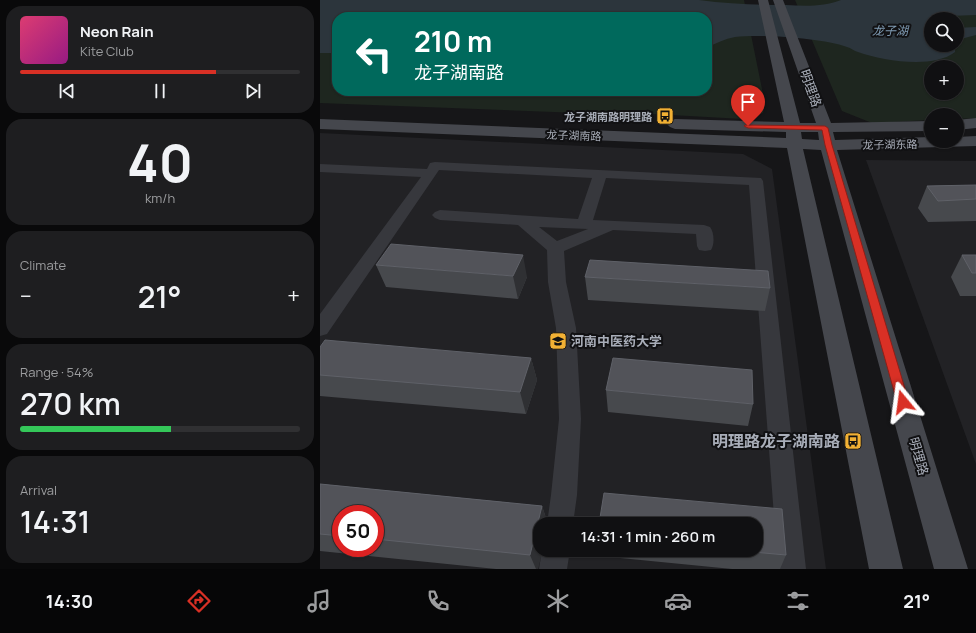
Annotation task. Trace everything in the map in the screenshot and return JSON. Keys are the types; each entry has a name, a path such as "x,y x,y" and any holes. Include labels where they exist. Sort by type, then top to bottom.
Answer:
{"main road":[{"name":"明理路","path":"763,1 827,136 951,569"},
{"name":"明理路","path":"779,1 794,135 886,569"},
{"path":"964,124 976,123"},
{"name":"龙子湖南路","path":"320,124 827,136"},
{"name":"龙子湖南路","path":"664,124 794,135"},
{"name":"龙子湖东路","path":"827,136 924,127"},
{"name":"龙子湖东路","path":"827,136 976,141"}],"street":[{"path":"320,329 435,166 756,181 792,569"},
{"path":"320,168 430,173"},
{"path":"584,224 600,174"},
{"path":"440,216 704,230 705,246"},
{"path":"522,221 555,248 557,282 566,328 570,419 561,517"},
{"path":"555,248 611,226"},
{"path":"553,569 555,557"}],"shaded area":[{"path":"320,0 744,0 765,104 763,113 743,119 635,113 606,114 320,103"},
{"path":"795,0 976,0 976,118 964,119 964,108 924,108 924,120 872,123 842,111"},
{"name":"河南中医药大学","path":"320,133 743,154 772,169 826,569 320,569"},
{"path":"866,160 976,161 976,464"}],"water":[{"name":"龙子湖","path":"320,0 699,0 742,4 807,6 828,4 841,0 976,0 976,15 964,15 964,12 924,12 924,52 955,52 946,57 934,60 924,60 924,62 921,62 908,62 881,58 857,52 848,47 808,39 747,36 735,37 712,45 712,12 332,12 332,53 320,53"},
{"path":"976,27 976,35 964,38 964,28"}],"building":[{"path":"976,185 976,199 938,201 927,186"},
{"path":"391,244 523,255 513,276 376,265"},
{"path":"962,255 976,255 976,273 972,273"},
{"path":"590,260 768,271 770,288 585,277"},
{"path":"325,340 531,358 520,392 320,375 320,347"},
{"path":"613,358 752,370 753,404 606,390"},
{"path":"320,484 542,506 539,517 533,517 533,543 530,555 384,540 384,505 332,505 332,535 320,534"},
{"path":"604,493 782,509 786,555 763,553 763,517 600,517"}],"place":[{"name":"龙子湖南路明理路","path":"665,116"},
{"name":"河南中医药大学","path":"558,341"},
{"name":"明理路龙子湖南路","path":"853,441"}],"route":[{"path":"748,126 825,128 828,145 903,402"}]}
